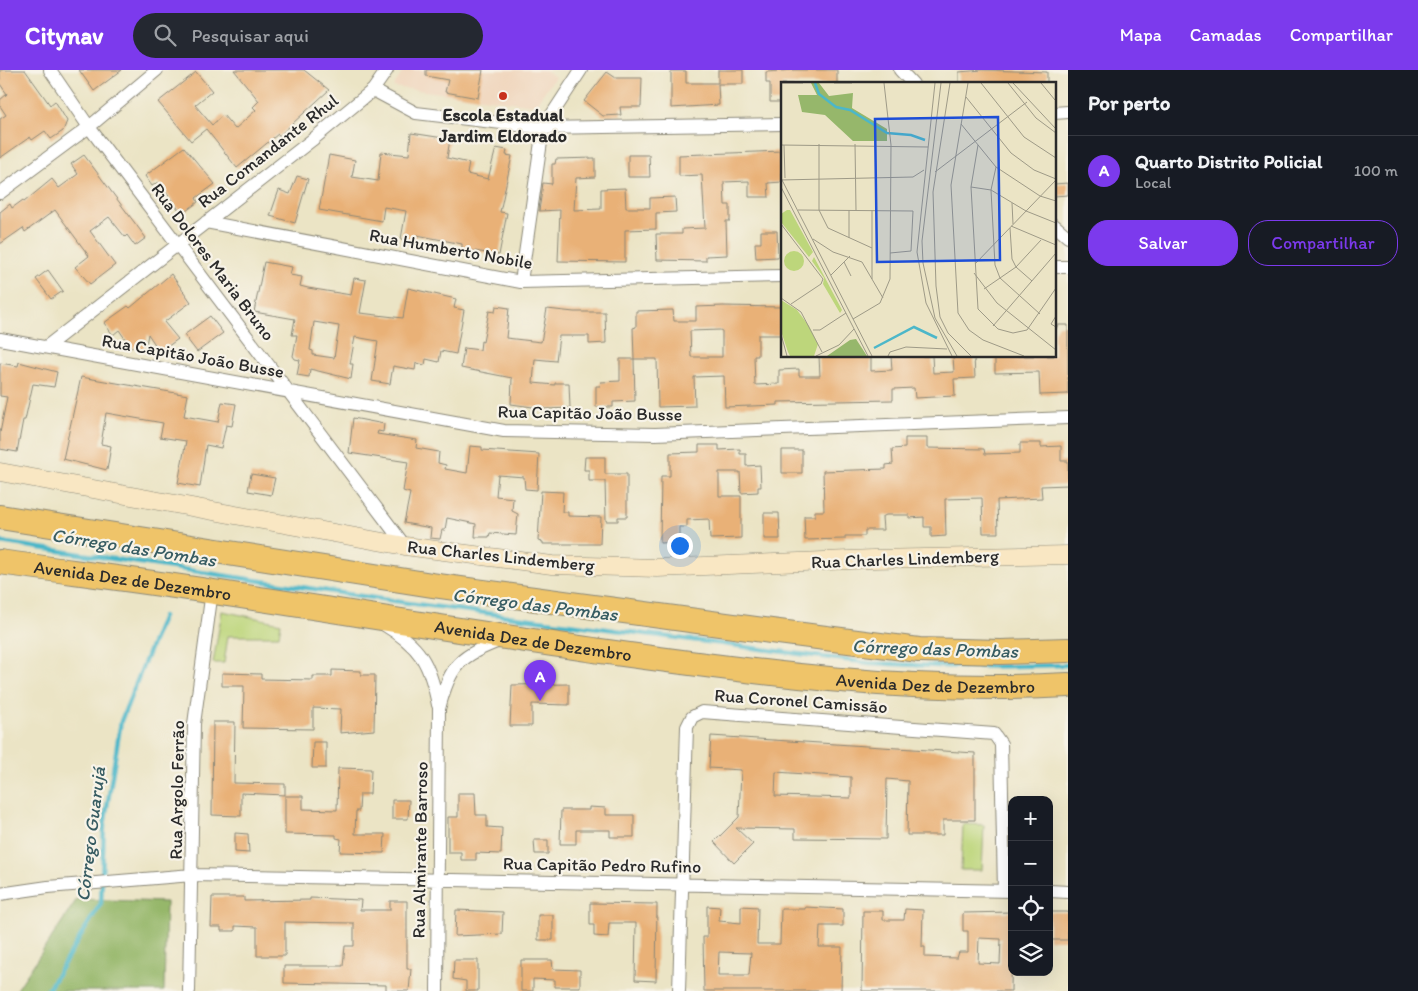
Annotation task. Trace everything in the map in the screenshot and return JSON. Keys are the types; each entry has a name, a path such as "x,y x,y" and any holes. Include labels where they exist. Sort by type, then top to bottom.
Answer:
{"highway":[{"name":"Avenida Dez de Dezembro","path":"0,517 432,585 790,634 919,650 1001,652 1068,650"},
{"name":"Avenida Dez de Dezembro","path":"0,562 212,591 507,638 790,676 914,686 1003,688 1068,685"}],"street":[{"name":"Rua Dolores Maria Bruno","path":"50,70 89,127 405,546"},
{"path":"0,193 89,127 157,70"},
{"name":"Rua Comandante Rhul","path":"46,347 179,245 373,90 387,70"},
{"path":"521,282 543,128 581,70"},
{"path":"900,70 911,82"},
{"path":"373,90 416,113 543,128 781,124"},
{"name":"Rua Humberto Nobile","path":"206,222 521,282 781,276"},
{"path":"1056,227 1068,237"},
{"name":"Rua Capitão João Busse","path":"0,339 504,431 655,434 1068,418"},
{"name":"Rua Charles Lindemberg","path":"0,472 405,546 552,565 657,568 873,559 1068,555"},
{"name":"Rua Argolo Ferrão","path":"189,991 194,724 212,591"},
{"name":"Rua Almirante Barroso","path":"369,616 402,636 420,654 433,677 440,709 436,880 437,991"},
{"name":"Rua Almirante Barroso","path":"440,709 451,673 461,661 478,649 507,638"},
{"name":"Rua Coronel Camissão","path":"679,991 687,727 692,717 702,712 994,734 1001,744 1008,891"},
{"name":"Rua Capitão Pedro Rufino","path":"0,894 114,881 192,875 1008,891"},
{"path":"1053,891 1068,892"}],"shaded area":[{"name":"Escola Estadual Jardim Eldorado","path":"404,70 546,70 555,77 535,105 393,87"}],"green space":[{"path":"222,611 281,623 279,636 228,636 224,663 213,663"},
{"path":"963,824 984,825 982,870 961,870"},
{"path":"77,899 166,902 164,991 16,991"}],"building":[{"path":"0,70 25,70 50,105 55,101 67,121 63,131 51,139 45,131 32,140 30,137 0,158 0,119 6,115 0,106 0,100 7,94 0,84"},
{"path":"79,70 122,70 94,91"},
{"path":"234,70 304,70 329,90 279,136 278,134 237,168 206,129 191,141 158,102 196,72 212,91 195,105 212,125 223,115 235,129 256,110 253,107 259,101"},
{"path":"426,70 483,70 478,98 445,92 448,80 426,76"},
{"path":"718,70 743,70 743,84 718,84 719,105 671,108 671,71 686,71 686,83 718,83"},
{"path":"837,70 837,82 781,82 781,102 770,102 770,83 766,83 766,72"},
{"path":"982,70 1047,72 1047,82 959,82 959,72"},
{"path":"607,72 616,78 642,78 641,107 620,107 621,115 603,116 584,101"},
{"path":"411,133 450,139 447,158 469,163 467,174 488,179 496,148 507,150 506,155 512,156 500,212 507,213 499,255 462,249 462,244 417,235 415,241 401,239 406,211 384,207 382,221 319,210 329,155 355,160 352,177 378,181 381,152 409,155"},
{"path":"184,147 215,184 196,198 198,202 182,214 158,182 152,186 145,176"},
{"path":"781,151 781,182 768,183 769,197 749,197 749,181 724,182 725,205 730,205 730,221 726,221 727,255 706,256 706,261 657,260 656,234 682,234 682,229 705,228 702,175 679,176 679,155"},
{"path":"84,155 146,238 135,246 109,217 90,231 115,265 90,284 75,267 89,256 55,210 25,232 23,228 0,244 0,212 10,204 12,208 23,200 24,202 52,179 59,188 78,174 71,164"},
{"path":"628,155 649,155 650,177 628,177"},
{"path":"595,158 595,177 576,178 574,210 601,209 601,189 625,188 626,208 650,208 650,198 675,197 676,212 656,213 656,229 625,230 625,262 558,261 560,210 539,211 543,183 552,184 552,164 555,164 556,159"},
{"path":"297,176 308,179 295,223 270,216 279,190 290,194"},
{"path":"1068,183 1068,195 1056,196 1056,184"},
{"path":"761,231 777,231 778,257 756,258 755,243 761,243"},
{"path":"264,262 292,267 290,275 302,277 300,286 308,288 351,295 354,278 366,280 360,313 403,318 408,288 456,299 454,308 464,310 456,354 441,351 439,362 426,359 425,365 416,363 415,370 393,366 390,384 372,381 378,341 355,337 350,364 353,364 351,379 310,369 309,377 297,375 300,360 295,359 293,356 297,335 292,335 295,319 254,312","holes":["314,322 339,326 334,358 313,355 313,351 310,350"]},
{"path":"48,270 63,291 51,299 36,279"},
{"path":"171,274 191,302 164,322 178,339 160,352 148,334 145,350 128,346 119,330 113,335 104,323 128,306 130,308"},
{"path":"496,306 509,308 506,338 541,342 547,309 574,312 605,312 606,343 589,344 589,336 559,336 556,361 535,359 533,383 555,385 555,383 569,383 570,408 547,409 511,404 512,378 461,368 464,348 480,350 489,311 495,312"},
{"path":"696,307 781,307 781,335 758,335 758,356 754,356 755,385 779,384 779,370 799,369 799,376 820,376 819,358 871,358 871,371 892,370 891,358 932,358 933,373 954,372 953,358 974,358 975,378 954,379 955,396 915,398 914,388 893,389 893,400 778,402 778,405 725,407 724,376 694,377 695,406 658,407 657,359 634,359 633,328 636,327 636,311 673,310 674,321 696,321","holes":["690,331 722,331 722,357 691,357"]},
{"path":"210,316 223,333 197,352 184,335"},
{"path":"1058,325 1068,325 1068,394 1040,395 1039,372 995,373 995,358 1056,358 1056,328"},
{"path":"620,359 634,359 635,401 613,402 613,407 596,407 596,386 600,386 601,382 620,381"},
{"path":"19,362 57,372 54,387 33,384 17,452 0,449 0,433 7,397 0,396 0,363 18,366"},
{"path":"81,377 188,395 184,416 218,422 222,402 236,404 232,426 226,425 221,448 206,445 200,487 178,483 186,441 160,437 163,423 106,413 101,444 111,446 107,470 63,459"},
{"path":"353,418 384,424 383,432 378,431 377,434 417,440 416,448 439,452 438,463 446,465 445,469 467,473 470,446 482,447 482,450 539,454 537,490 525,489 524,477 498,475 496,496 513,498 512,511 518,514 516,535 490,533 489,537 475,537 476,524 447,518 445,530 442,530 440,539 430,538 431,528 404,523 410,493 403,491 408,462 349,453"},
{"path":"905,438 927,438 927,448 984,449 985,454 1020,453 1020,443 1041,443 1041,447 1061,446 1061,461 1068,461 1068,485 1041,486 1042,498 997,500 998,533 983,533 982,498 945,499 946,536 931,537 931,527 924,527 924,517 909,518 909,515 886,515 882,517 883,530 865,530 865,536 845,536 845,539 805,540 804,516 815,516 815,511 824,511 823,471 886,469 886,465 893,464 892,449 905,448"},
{"path":"699,445 719,445 719,450 740,449 740,454 746,454 746,466 760,465 761,487 758,487 758,492 741,493 740,472 719,472 719,496 741,496 741,538 710,539 709,519 687,520 687,527 679,527 679,542 660,543 661,476 670,476 670,453 699,452"},
{"path":"782,450 802,450 802,473 782,473"},
{"path":"585,457 605,457 605,474 627,474 627,517 618,517 618,521 606,521 605,481 589,481 589,470 584,470"},
{"path":"251,474 275,478 271,495 248,491"},
{"path":"541,491 563,492 562,512 568,512 568,516 601,517 600,544 543,544 543,542 538,541"},
{"path":"764,513 779,513 780,539 764,539"},
{"path":"332,670 361,671 361,675 375,675 374,730 340,733 341,709 313,708 313,729 243,728 244,686 222,686 222,673 261,674 261,679 313,680 313,676 332,676"},
{"path":"569,684 569,705 532,704 532,726 510,726 512,685"},
{"path":"213,722 235,722 234,783 285,784 285,795 241,793 241,816 212,815"},
{"path":"711,736 975,753 975,820 943,820 943,835 907,835 908,781 887,779 886,839 795,838 795,829 736,828 753,844 734,863 714,842 739,817 741,770 709,768","holes":["776,772 851,777 851,798 775,796"]},
{"path":"313,742 326,742 326,768 312,768"},
{"path":"338,768 371,769 370,794 360,794 359,811 356,811 355,834 385,834 384,853 340,852 341,839 336,838 336,835 285,834 285,796 303,796 303,809 337,810"},
{"path":"458,793 475,793 476,815 487,815 487,827 502,828 501,854 476,853 476,860 461,860 461,852 448,852 448,817 458,817"},
{"path":"392,800 409,800 408,819 392,819"},
{"path":"589,807 606,808 606,815 634,815 634,837 610,837 610,830 576,830 576,844 560,844 561,810 589,810"},
{"path":"235,833 248,834 249,853 235,852"},
{"path":"534,840 548,840 548,854 535,854"},
{"path":"212,897 244,897 244,901 310,900 310,898 361,900 360,910 390,910 390,901 407,901 407,969 411,969 409,991 386,991 386,985 284,983 284,966 343,966 345,946 354,946 354,923 285,922 285,956 257,956 257,927 235,926 235,931 221,931 221,927 211,927"},
{"path":"590,903 657,904 656,981 635,980 636,923 609,923 608,937 594,936 594,925 590,925"},
{"path":"707,906 720,907 719,921 741,923 741,906 758,907 757,944 780,944 781,909 805,909 805,907 843,909 843,926 820,926 819,947 842,947 841,991 704,991 703,937 707,937","holes":["719,952 751,953 749,975 718,975"]},
{"path":"905,909 923,910 922,947 925,947 925,957 957,958 959,952 968,952 968,931 963,931 963,913 1008,912 1008,976 1011,976 1011,991 862,991 863,911 883,911 883,920 904,920","holes":["979,938 1001,939 1000,964 978,963"]},
{"path":"456,910 503,912 502,934 455,936"},
{"path":"1053,912 1068,912 1068,940 1053,940"},
{"path":"538,915 553,915 553,940 538,940"},
{"path":"454,960 478,960 478,991 466,991 466,981 453,979"},
{"path":"521,960 552,960 553,969 580,970 580,987 555,987 555,980 533,979 533,991 521,991"}],"waterway":[{"name":"Córrego das Pombas","path":"0,542 408,603 869,663 961,667 1068,665"},
{"name":"Córrego Guarujá","path":"47,991 101,903 104,826 121,721 163,616"}],"place":[{"name":"Escola Estadual Jardim Eldorado","path":"503,96"},
{"name":"Quarto Distrito Policial","path":"540,701"}]}
